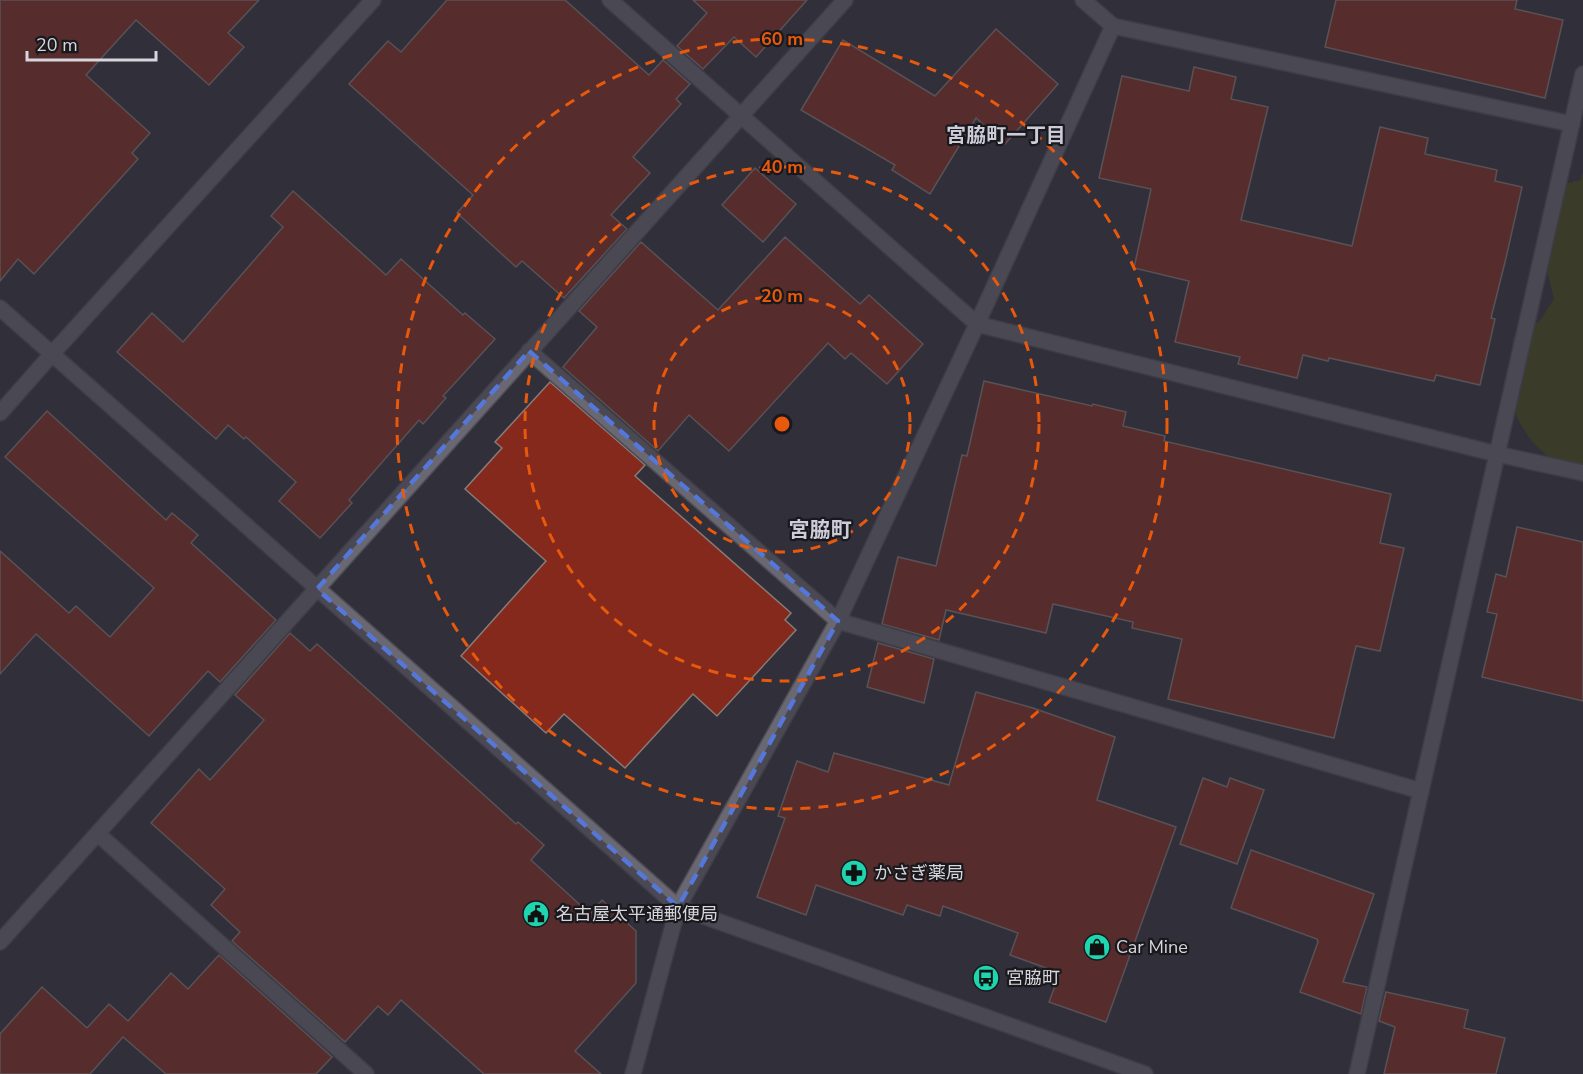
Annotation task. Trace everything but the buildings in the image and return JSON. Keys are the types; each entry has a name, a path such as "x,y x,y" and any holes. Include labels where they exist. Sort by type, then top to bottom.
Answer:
{"street":[{"path":"0,413 372,0"},
{"path":"610,0 977,324 1583,474"},
{"path":"0,942 845,0"},
{"path":"1083,0 1113,26 1572,124"},
{"path":"633,1074 678,907 838,621 1113,26"},
{"path":"1357,1074 1583,74"},
{"path":"0,308 678,907 1145,1074"},
{"path":"529,351 838,621 1421,791"},
{"path":"98,834 366,1074"}],"highlighted area":[{"path":"529,351 838,621 678,907 317,589"}],"green space":[{"path":"1583,172 1583,470 1560,469 1530,439 1517,418 1510,383 1513,338 1540,321 1554,299 1540,241 1552,187 1581,180"}],"place":[{"name":"かさぎ薬局","path":"854,873"},
{"name":"名古屋太平通郵便局","path":"536,914"},
{"name":"Car Mine","path":"1097,947"},
{"name":"宮脇町","path":"986,978"}],"district":[{"name":"宮脇町一丁目","path":"1006,135"},
{"name":"宮脇町","path":"820,530"}]}
